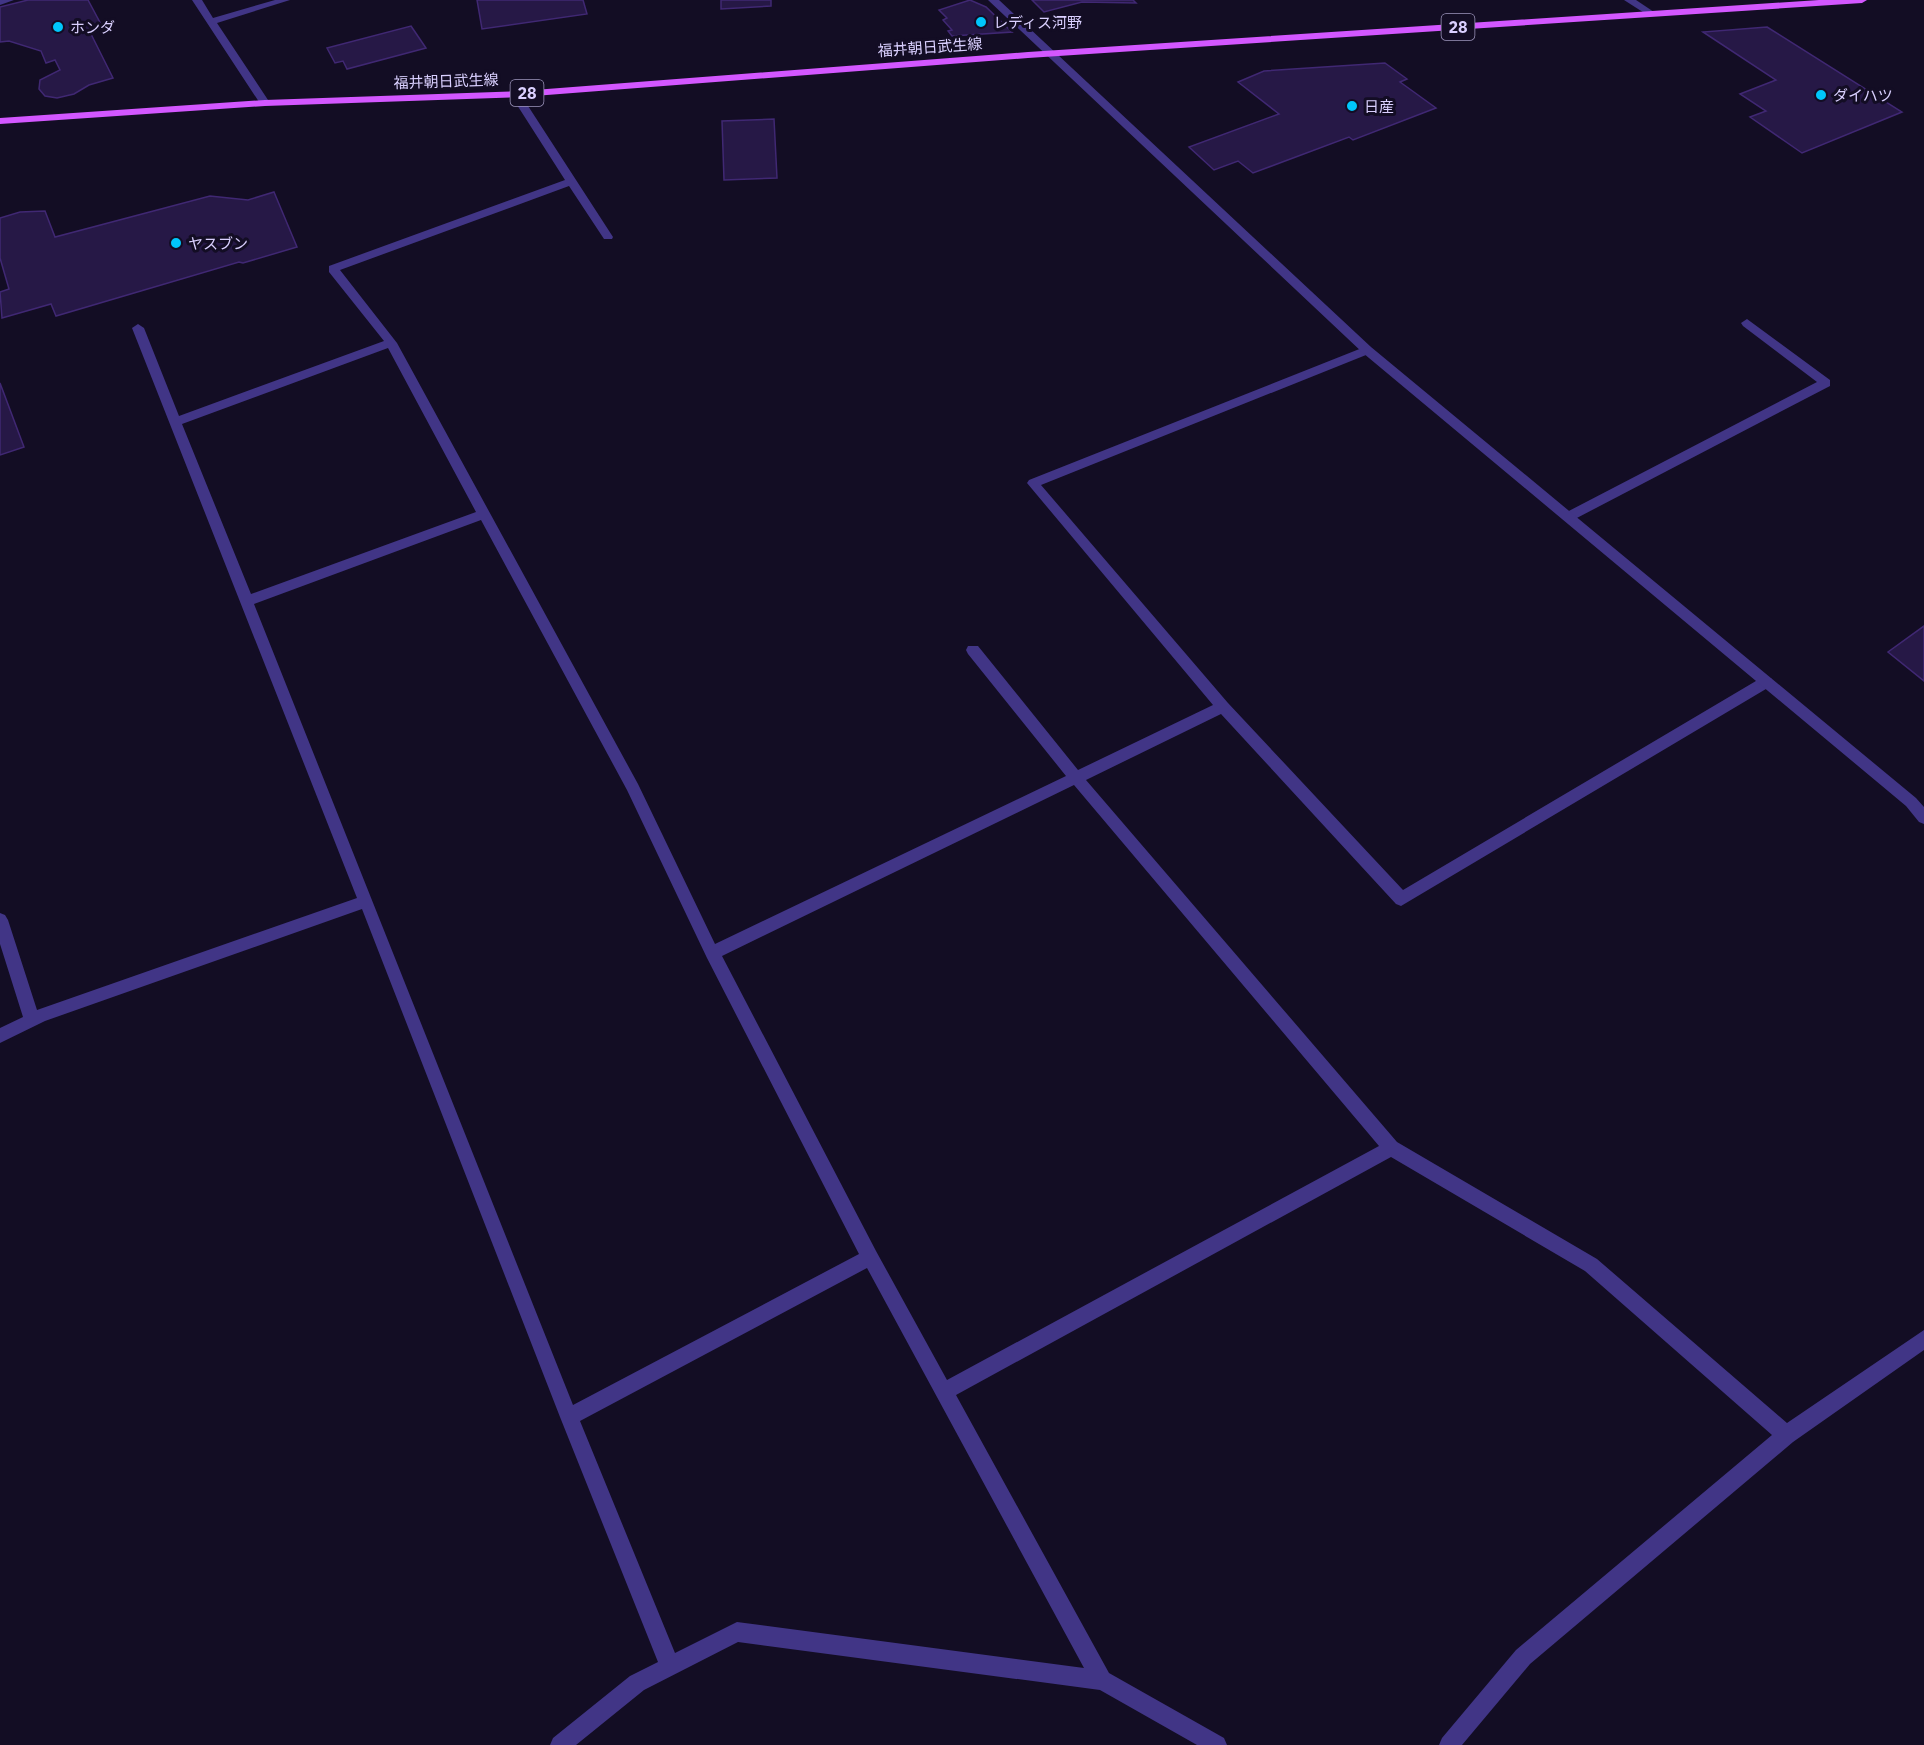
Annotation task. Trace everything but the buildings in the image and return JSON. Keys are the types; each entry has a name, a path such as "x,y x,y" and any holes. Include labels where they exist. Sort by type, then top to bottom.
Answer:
{"main road":[{"name":"福井朝日武生線","path":"0,121 265,103 515,94 1053,53 1862,0"}],"street":[{"path":"0,2 9,0"},
{"path":"197,0 265,103"},
{"path":"212,21 285,0"},
{"path":"993,0 1053,53 1367,350 1911,802 1924,818"},
{"path":"1629,0 1652,14"},
{"path":"515,94 608,237"},
{"path":"572,181 333,270 391,343 633,788 711,953 870,1257 1102,1680"},
{"path":"1568,516 1826,383 1747,323"},
{"path":"138,328 670,1666"},
{"path":"176,422 391,343"},
{"path":"1367,350 1033,483 1223,707 1401,899 1766,682"},
{"path":"247,601 483,514"},
{"path":"973,650 1076,778 1391,1148 1591,1265 1786,1435"},
{"path":"711,953 1223,707"},
{"path":"0,1036 32,1020 366,901"},
{"path":"0,920 32,1020"},
{"path":"944,1392 1391,1148"},
{"path":"569,1416 870,1257"},
{"path":"1449,1745 1523,1657 1786,1435 1924,1339"},
{"path":"560,1745 637,1683 737,1632 1102,1680 1217,1745"}],"place":[{"name":"レディス河野","path":"981,22"},
{"name":"ホンダ","path":"58,27"},
{"name":"ダイハツ","path":"1821,95"},
{"name":"日産","path":"1352,106"},
{"name":"ヤスブン","path":"176,243"}]}
